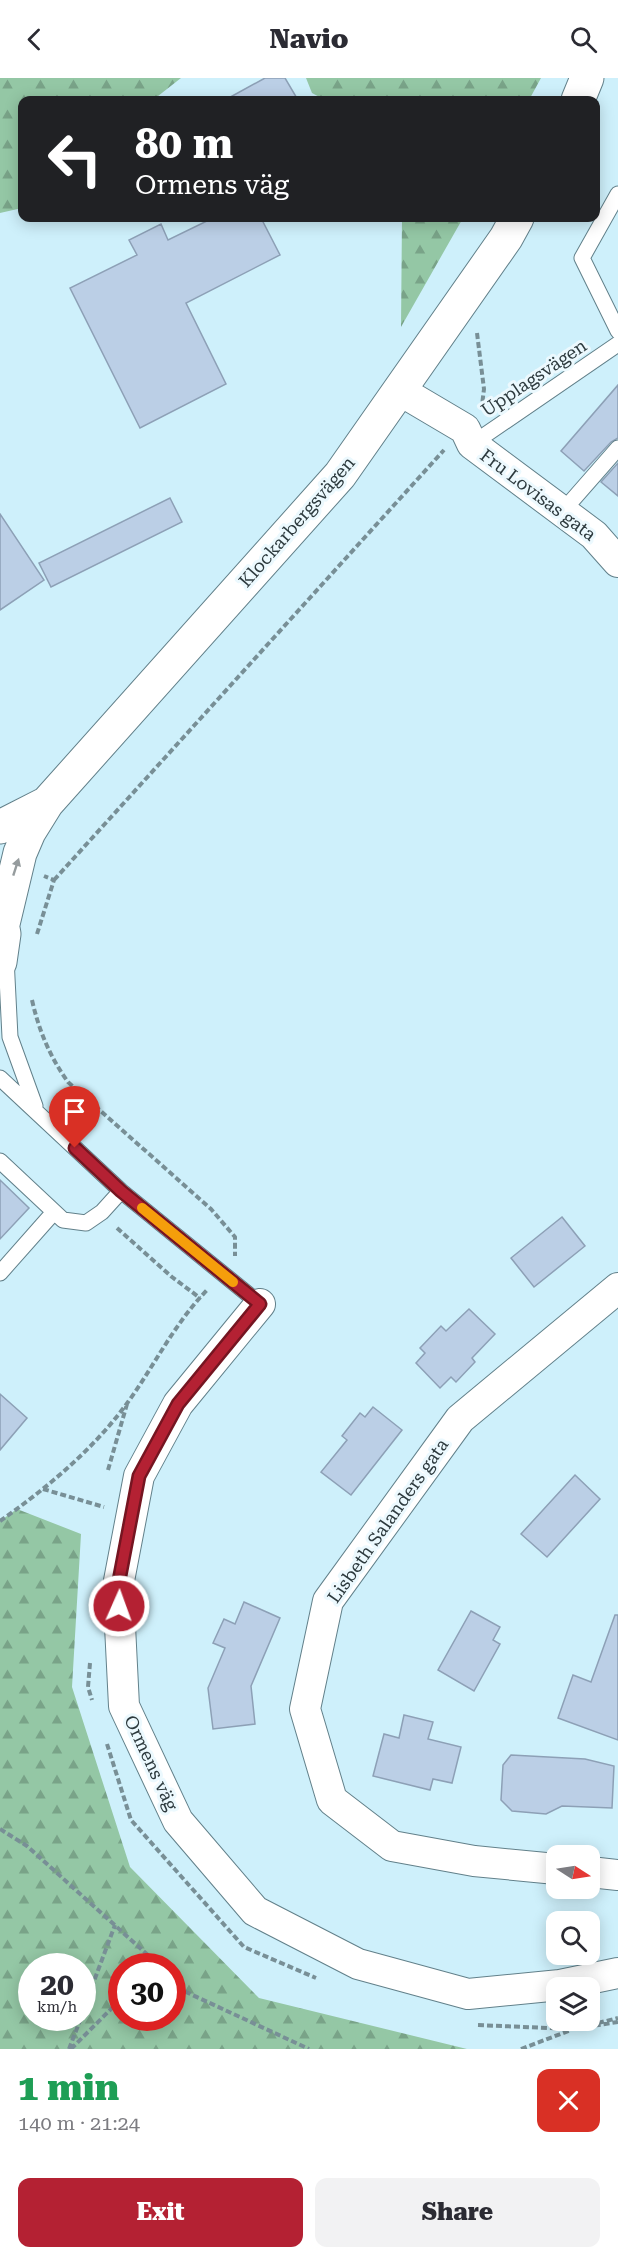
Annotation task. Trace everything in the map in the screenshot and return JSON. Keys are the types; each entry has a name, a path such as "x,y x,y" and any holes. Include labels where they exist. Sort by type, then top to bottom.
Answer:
{"main road":[{"path":"580,96 587,78"},
{"name":"Klockarbergsvägen","path":"2,933 20,854 47,803 340,475 506,238 515,222"},
{"name":"Klockarbergsvägen","path":"0,827 47,803"}],"street":[{"name":"Fru Lovisas gata","path":"399,390 468,437 594,536 618,562"},
{"name":"Lisbeth Salanders gata","path":"546,1868 474,1861 392,1846 332,1800 305,1709 327,1601 460,1419 618,1287"},
{"name":"Ormens väg","path":"260,1304 178,1404 139,1476 118,1586 124,1706 178,1821 255,1911 358,1964 468,1994 560,1985 618,1972"},
{"path":"600,1873 618,1875"}],"lane":[{"path":"618,194 582,258 618,331"},
{"name":"Upplagsvägen","path":"468,437 618,344"},
{"path":"562,512 618,448"},
{"path":"2,933 10,1037 36,1109"},
{"name":"Ormens väg","path":"0,1078 36,1109 121,1191 260,1304"},
{"path":"0,1161 63,1220 86,1222 102,1212 121,1191"},
{"path":"0,1273 54,1212"}],"path":[{"path":"54,880 468,437 484,401 477,328"},
{"path":"102,1212 172,1277 200,1298"},
{"path":"108,1472 109,1460 127,1404"},
{"path":"42,1489 105,1508"},
{"path":"104,1518 106,1496"},
{"path":"0,1521 17,1509"},
{"path":"91,1651 88,1687 95,1709"},
{"path":"106,1742 131,1820 244,1947 318,1979"},
{"path":"0,1829 27,1846 144,1953"},
{"path":"96,1977 115,1925"},
{"path":"186,1992 309,2049"},
{"path":"70,2049 108,2012"},
{"path":"600,2024 618,2020"},
{"path":"472,2024 546,2028"},
{"path":"70,2049 76,2031"},
{"path":"521,2049 567,2031"}],"green space":[{"path":"0,78 181,78 158,96 18,96 18,209 0,213"},
{"path":"306,78 541,78 531,96 318,96 312,93"},
{"path":"402,222 461,222 401,327"},
{"path":"17,1509 81,1534 72,1687 130,1867 259,1998 467,2049 0,2049 0,1521"}],"building":[{"path":"265,78 285,78 296,96 232,96"},
{"path":"205,222 263,222 280,255 186,303 226,384 140,428 70,288 137,255 129,240 161,224 168,240"},
{"path":"618,385 618,438 611,442 584,471 561,451"},
{"path":"618,463 618,496 601,482"},
{"path":"170,498 182,522 51,587 39,563"},
{"path":"0,514 44,580 0,610"},
{"path":"0,1180 29,1208 0,1239"},
{"path":"562,1217 585,1246 534,1287 511,1258"},
{"path":"469,1309 495,1334 472,1358 475,1362 456,1382 451,1377 440,1388 416,1363 425,1353 420,1348 441,1326 446,1331"},
{"path":"0,1394 27,1418 0,1450"},
{"path":"373,1407 402,1430 351,1495 321,1472 347,1440 342,1436 360,1413 365,1417"},
{"path":"575,1475 600,1499 547,1557 521,1534"},
{"path":"244,1602 280,1618 251,1686 255,1724 213,1729 208,1688 225,1648 213,1643 224,1619 235,1624"},
{"path":"471,1611 500,1627 493,1640 500,1644 474,1691 438,1670"},
{"path":"615,1615 618,1615 618,1740 558,1718 573,1675 591,1682"},
{"path":"404,1715 433,1722 428,1739 461,1747 452,1783 433,1779 430,1790 373,1776 384,1734 399,1738"},
{"path":"511,1755 585,1759 614,1766 612,1808 562,1806 546,1814 512,1811 501,1800 503,1765"}],"slow traffic":[{"path":"142,1208 233,1282"}],"route":[{"path":"75,1148 121,1191 260,1304 178,1404 139,1476 118,1586 119,1606"}]}
